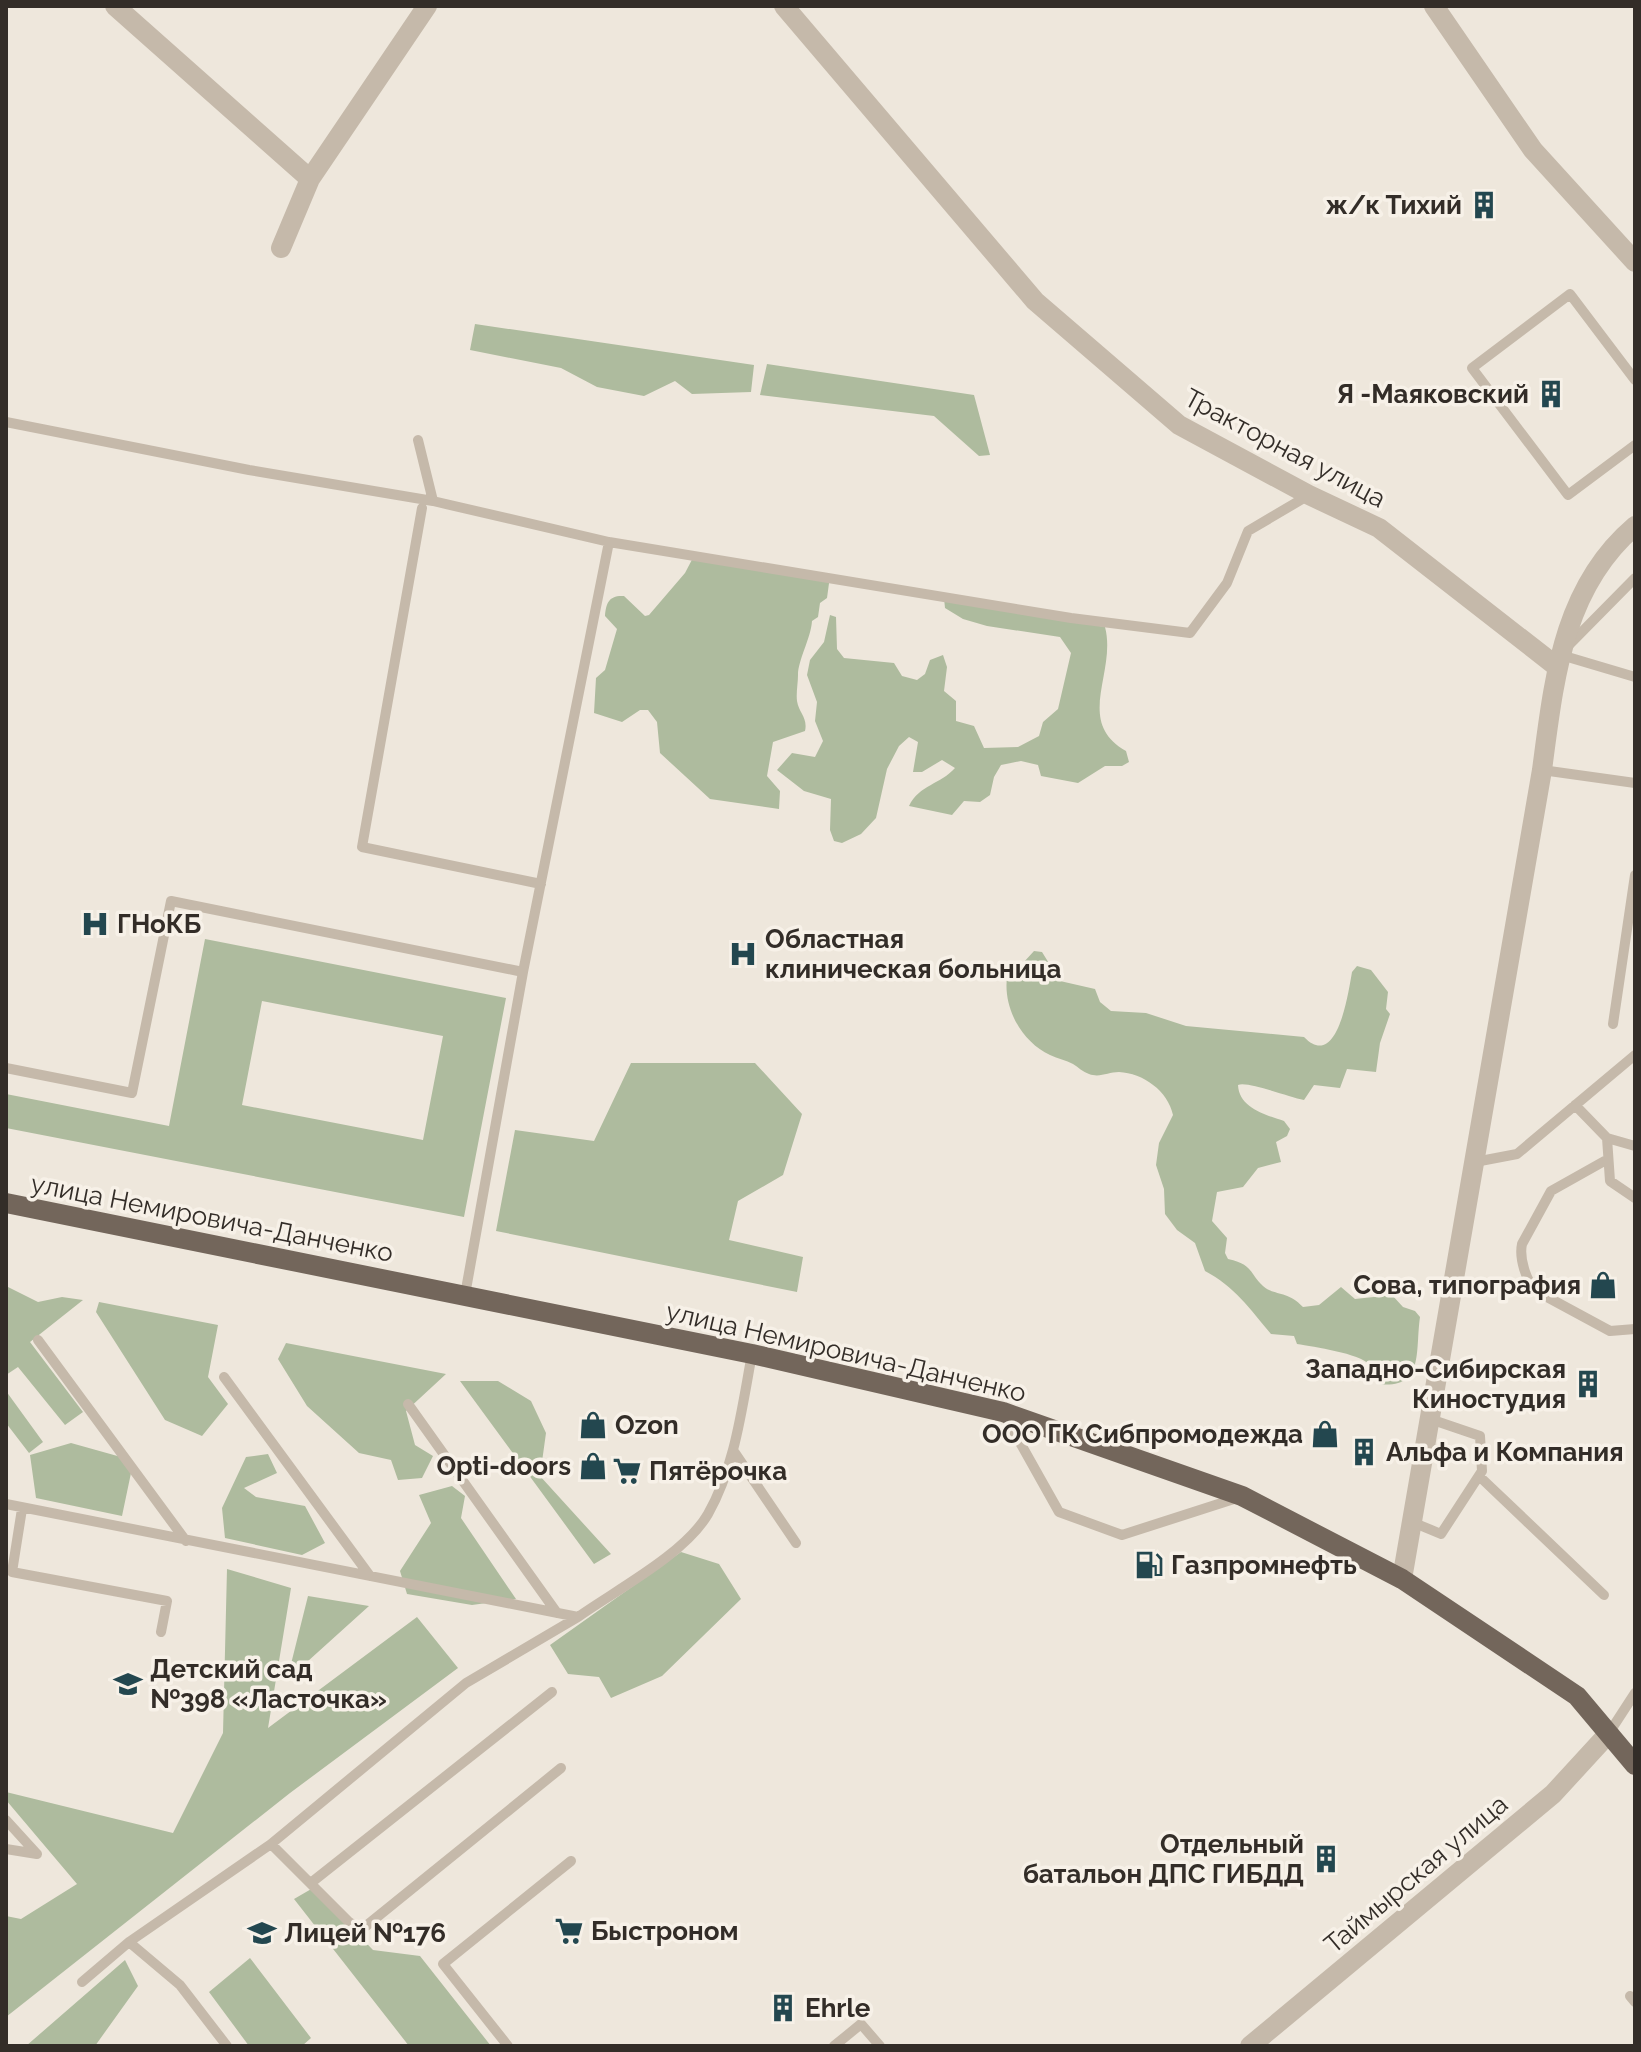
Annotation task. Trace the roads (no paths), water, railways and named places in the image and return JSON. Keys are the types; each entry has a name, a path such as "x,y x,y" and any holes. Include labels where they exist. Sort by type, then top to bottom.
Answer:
{"main road":[{"name":"улица Немировича-Данченко","path":"6,1203 752,1354 1003,1412 1242,1496 1402,1579 1577,1696 1635,1765"}],"street":[{"path":"115,6 310,179"},
{"path":"281,248 310,179 427,6"},
{"name":"Тракторная улица","path":"784,6 1035,301 1179,425 1309,495 1379,528 1557,660"},
{"path":"1434,6 1533,150 1635,262"},
{"path":"1402,1579 1542,770 1557,660 1586,586 1599,564 1635,526"},
{"name":"Таймырская улица","path":"1250,2046 1553,1794 1609,1733"}],"lane":[{"path":"1635,380 1570,294 1472,368 1568,495 1635,445"},
{"path":"6,422 249,470 433,501 609,542 1071,618 1190,633 1227,583 1248,531 1309,495"},
{"path":"418,440 433,501"},
{"path":"422,508 362,847 541,884"},
{"path":"465,1295 523,972 609,542"},
{"path":"1557,660 1635,578"},
{"path":"1557,660 1635,677"},
{"path":"1542,770 1635,783"},
{"path":"1613,1024 1635,875"},
{"path":"6,1068 132,1093 171,901 523,972"},
{"path":"1475,1162 1517,1154 1635,1055"},
{"path":"1575,1105 1607,1138 1635,1146"},
{"path":"1607,1138 1610,1181 1635,1198"},
{"path":"1608,1159 1551,1191 1522,1244 1521,1253 1529,1281 1536,1291 1610,1331 1635,1329"},
{"path":"38,1340 186,1541"},
{"path":"82,1982 129,1942 271,1844 466,1683 578,1617 678,1547 708,1515 733,1450 752,1354"},
{"path":"224,1377 370,1576"},
{"path":"408,1404 557,1613"},
{"path":"1003,1412 1059,1512 1122,1535 1242,1496"},
{"path":"1412,1522 1441,1534 1482,1471 1480,1436 1430,1419"},
{"path":"733,1450 796,1543"},
{"path":"1479,1476 1604,1595"},
{"path":"6,1504 578,1617"},
{"path":"22,1509 12,1572 167,1601 161,1632"},
{"path":"312,1882 552,1692"},
{"path":"1609,1733 1635,1693"},
{"path":"271,1844 349,1922 358,1928 366,1926 561,1768"},
{"path":"6,1820 37,1854 6,1849"},
{"path":"508,2046 443,1964 571,1861"},
{"path":"129,1942 180,1985 227,2046"},
{"path":"834,2046 861,2024 880,2046"}],"place":[{"name":"ж/к Тихий","path":"1484,205"},
{"name":"Я -Маяковский","path":"1551,394"},
{"name":"ГНоКБ","path":"95,924"},
{"name":"Областная клиническая больница","path":"743,954"},
{"name":"Сова, типография","path":"1603,1285"},
{"name":"Западно-Сибирская Киностудия","path":"1588,1384"},
{"name":"Ozon","path":"593,1425"},
{"name":"ООО ГК Сибпромодежда","path":"1325,1434"},
{"name":"Альфа и Компания","path":"1364,1452"},
{"name":"Opti-doors","path":"593,1466"},
{"name":"Пятёрочка","path":"627,1471"},
{"name":"Газпромнефть","path":"1149,1565"},
{"name":"Детский сад №398 «Ласточка»","path":"128,1684"},
{"name":"Отдельный батальон ДПС ГИБДД","path":"1326,1859"},
{"name":"Быстроном","path":"569,1931"},
{"name":"Лицей №176","path":"262,1933"},
{"name":"Ehrle","path":"783,2008"}]}
